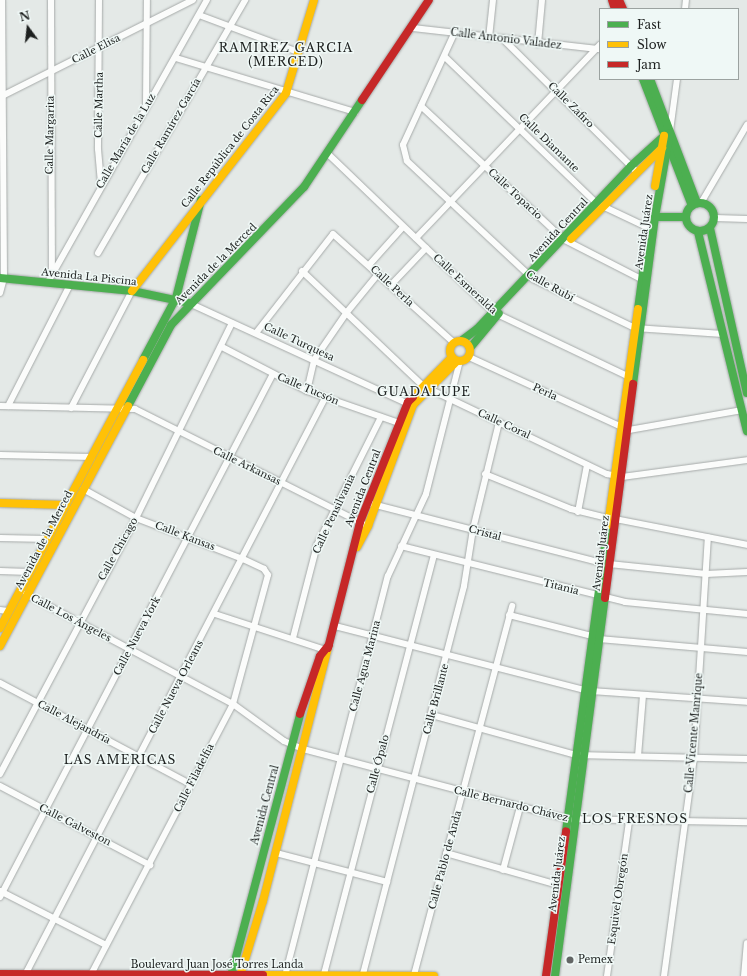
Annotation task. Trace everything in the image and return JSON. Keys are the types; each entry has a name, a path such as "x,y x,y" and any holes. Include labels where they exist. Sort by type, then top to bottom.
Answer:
{"street":[{"path":"0,293 2,278 2,0"},
{"name":"Calle Margarita","path":"51,0 52,270"},
{"name":"Calle Martha","path":"99,0 98,149 101,185"},
{"path":"146,105 147,0"},
{"name":"Calle Elisa","path":"1,97 193,0"},
{"name":"Calle Ramírez García","path":"98,253 245,0"},
{"name":"Calle República de Costa Rica","path":"132,291 201,200 286,93 314,0"},
{"name":"Avenida de la Merced","path":"0,628 4,610 29,572 92,457 165,334 189,303 287,208 327,153 413,28 429,0"},
{"path":"489,38 493,0"},
{"path":"538,44 542,0"},
{"name":"Calle María de la Luz","path":"48,282 52,270 146,105 176,58 204,1"},
{"path":"198,15 298,52"},
{"name":"Calle Antonio Valadez","path":"413,28 505,41 599,48"},
{"path":"421,106 445,57 454,34"},
{"name":"Calle Zafiro","path":"505,41 634,169"},
{"path":"416,238 449,202 599,48"},
{"name":"Calle Diamante","path":"445,57 599,204 649,228"},
{"path":"176,58 286,93 355,112"},
{"path":"643,80 667,141 697,204"},
{"path":"650,80 667,141"},
{"path":"667,141 677,80"},
{"name":"Calle Rubí","path":"421,106 403,145 407,160 449,202 531,277 638,328 723,334"},
{"name":"Calle Topacio","path":"421,106 566,240 641,279"},
{"path":"655,217 686,217 697,204 747,125"},
{"name":"Avenida Central","path":"634,169 667,141"},
{"name":"Avenida Central","path":"470,348 496,313 599,204 634,169 667,141"},
{"name":"Avenida Juárez","path":"555,976 571,820 587,691 596,638 638,328 667,141"},
{"name":"Avenida Juárez","path":"625,429 629,377 638,328 641,279 649,228 667,141"},
{"name":"Calle Esmeralda","path":"327,153 496,313 629,377"},
{"name":"Avenida de la Merced","path":"0,646 26,594 83,489 176,298 201,200"},
{"path":"697,204 709,206 714,218 710,228 747,393"},
{"path":"686,217 689,227 698,232 747,431"},
{"path":"714,218 747,219"},
{"path":"370,265 403,226"},
{"path":"698,232 710,228"},
{"name":"Calle Perla","path":"302,271 330,236 338,236 378,274 457,342"},
{"path":"391,285 426,248"},
{"path":"256,333 302,271"},
{"name":"Calle Coral","path":"302,271 426,388 587,465 618,477"},
{"path":"308,391 314,360 347,312 378,274"},
{"name":"Avenida La Piscina","path":"2,278 132,291 176,298"},
{"path":"8,406 70,285"},
{"path":"71,408 132,291"},
{"name":"Calle Turquesa","path":"176,298 410,404"},
{"name":"Avenida Central","path":"457,342 496,313"},
{"name":"Calle Chicago","path":"0,774 78,621 136,518 222,347 232,323"},
{"path":"457,342 470,348 469,357 456,360 450,350 457,342"},
{"name":"Calle Tucsón","path":"222,347 308,391 399,423"},
{"name":"Perla","path":"469,357 625,429"},
{"name":"Avenida Central","path":"235,976 238,952 303,703 327,649 335,626 354,552 399,423 410,404 456,360"},
{"name":"Calle Agua Marina","path":"285,975 313,862 391,566 417,516 428,488 451,400 456,360"},
{"name":"Calle Nueva York","path":"1,893 88,730 273,374"},
{"name":"Calle Nueva Orleans","path":"25,975 215,614 325,398"},
{"name":"Avenida Central","path":"371,504 410,404"},
{"path":"0,406 122,408"},
{"name":"Calle Arkansas","path":"122,408 180,431 230,458 364,524"},
{"path":"625,429 742,410"},
{"name":"Calle Pensilvania","path":"293,638 313,557 381,417"},
{"name":"Calle Brillante","path":"363,974 447,656 468,564 473,529 485,474 499,422"},
{"path":"0,454 92,457"},
{"path":"618,477 747,460"},
{"path":"578,512 587,465"},
{"path":"485,474 578,512 747,545"},
{"name":"Calle Kansas","path":"83,489 136,518 189,537 243,559 266,571"},
{"path":"0,502 66,505"},
{"name":"Cristal","path":"371,504 605,564 706,574 747,572"},
{"name":"Calle Vicente Manrique","path":"664,976 694,758 708,537"},
{"path":"0,538 48,539"},
{"name":"Titania","path":"401,546 601,597 747,614"},
{"name":"Calle Ópalo","path":"324,974 434,555"},
{"path":"0,571 29,572"},
{"name":"Calle Filadelfia","path":"91,974 150,865 190,784 233,704 268,578 266,571"},
{"name":"Calle Los Ángeles","path":"26,594 233,704 291,745 303,750"},
{"name":"Calle Pablo de Anda","path":"414,975 464,792 512,606"},
{"path":"215,614 255,628 327,649"},
{"path":"509,616 596,638 700,649 747,652"},
{"path":"335,626 587,691 747,702"},
{"name":"Avenida Central","path":"235,976 248,954 303,750 327,649"},
{"name":"Calle Alejandría","path":"0,683 190,784"},
{"path":"638,756 644,695"},
{"path":"303,703 314,706"},
{"path":"432,715 579,755 747,759"},
{"name":"Calle Bernardo Chávez","path":"303,750 340,758 571,820 747,822"},
{"name":"Calle Galveston","path":"0,786 150,865"},
{"path":"503,870 520,807"},
{"name":"Avenida Juárez","path":"546,976 558,885 571,820"},
{"name":"Esquivel Obregón","path":"607,976 629,821"},
{"path":"276,853 387,882"},
{"path":"446,854 558,885"},
{"path":"1,893 55,918 106,945"},
{"path":"744,976 747,943"},
{"path":"238,952 248,954"},
{"name":"Boulevard Juan José Torres Landa","path":"0,974 235,976 363,974 434,976"}],"traffic: fast":[{"path":"643,80 692,206"},
{"path":"650,80 697,203"},
{"path":"128,406 171,325 304,187 362,100"},
{"path":"633,384 655,217 670,133"},
{"path":"461,341 477,329 631,166 664,136"},
{"path":"143,360 176,298 201,200"},
{"path":"700,203 710,207 714,217 710,227 700,231 690,227 686,217 690,207 700,203"},
{"path":"655,217 686,217"},
{"path":"710,228 747,393"},
{"path":"698,232 747,431"},
{"path":"638,309 647,243"},
{"path":"0,278 132,291 189,303"},
{"path":"470,348 499,313"},
{"path":"566,831 608,525"},
{"path":"555,976 605,598"},
{"path":"231,976 300,714"}],"traffic: slow":[{"path":"132,291 286,93 314,0"},
{"path":"655,186 664,136"},
{"path":"571,239 662,148"},
{"path":"608,525 638,309"},
{"path":"460,341 467,344 470,351 467,358 460,361 453,358 450,351 453,344 460,341"},
{"path":"413,397 452,357"},
{"path":"0,628 143,360"},
{"path":"357,547 368,526 413,405 457,361"},
{"path":"0,646 128,406"},
{"path":"0,503 66,505"},
{"path":"240,976 263,901 328,648"},
{"path":"263,975 434,976"}],"traffic: jam":[{"path":"362,100 429,0"},
{"path":"612,0 615,8"},
{"path":"619,0 623,8"},
{"path":"605,598 633,384"},
{"path":"328,648 360,522 408,402 413,397"},
{"path":"300,714 320,656 329,645"},
{"path":"546,976 566,831"},
{"path":"0,974 263,975"}],"place":[{"name":"Pemex","path":"570,960"}],"district":[{"name":"RAMIREZ GARCIA (MERCED)","path":"286,55"},
{"name":"GUADALUPE","path":"424,392"},
{"name":"LAS AMERICAS","path":"120,760"},
{"name":"LOS FRESNOS","path":"635,819"}]}
